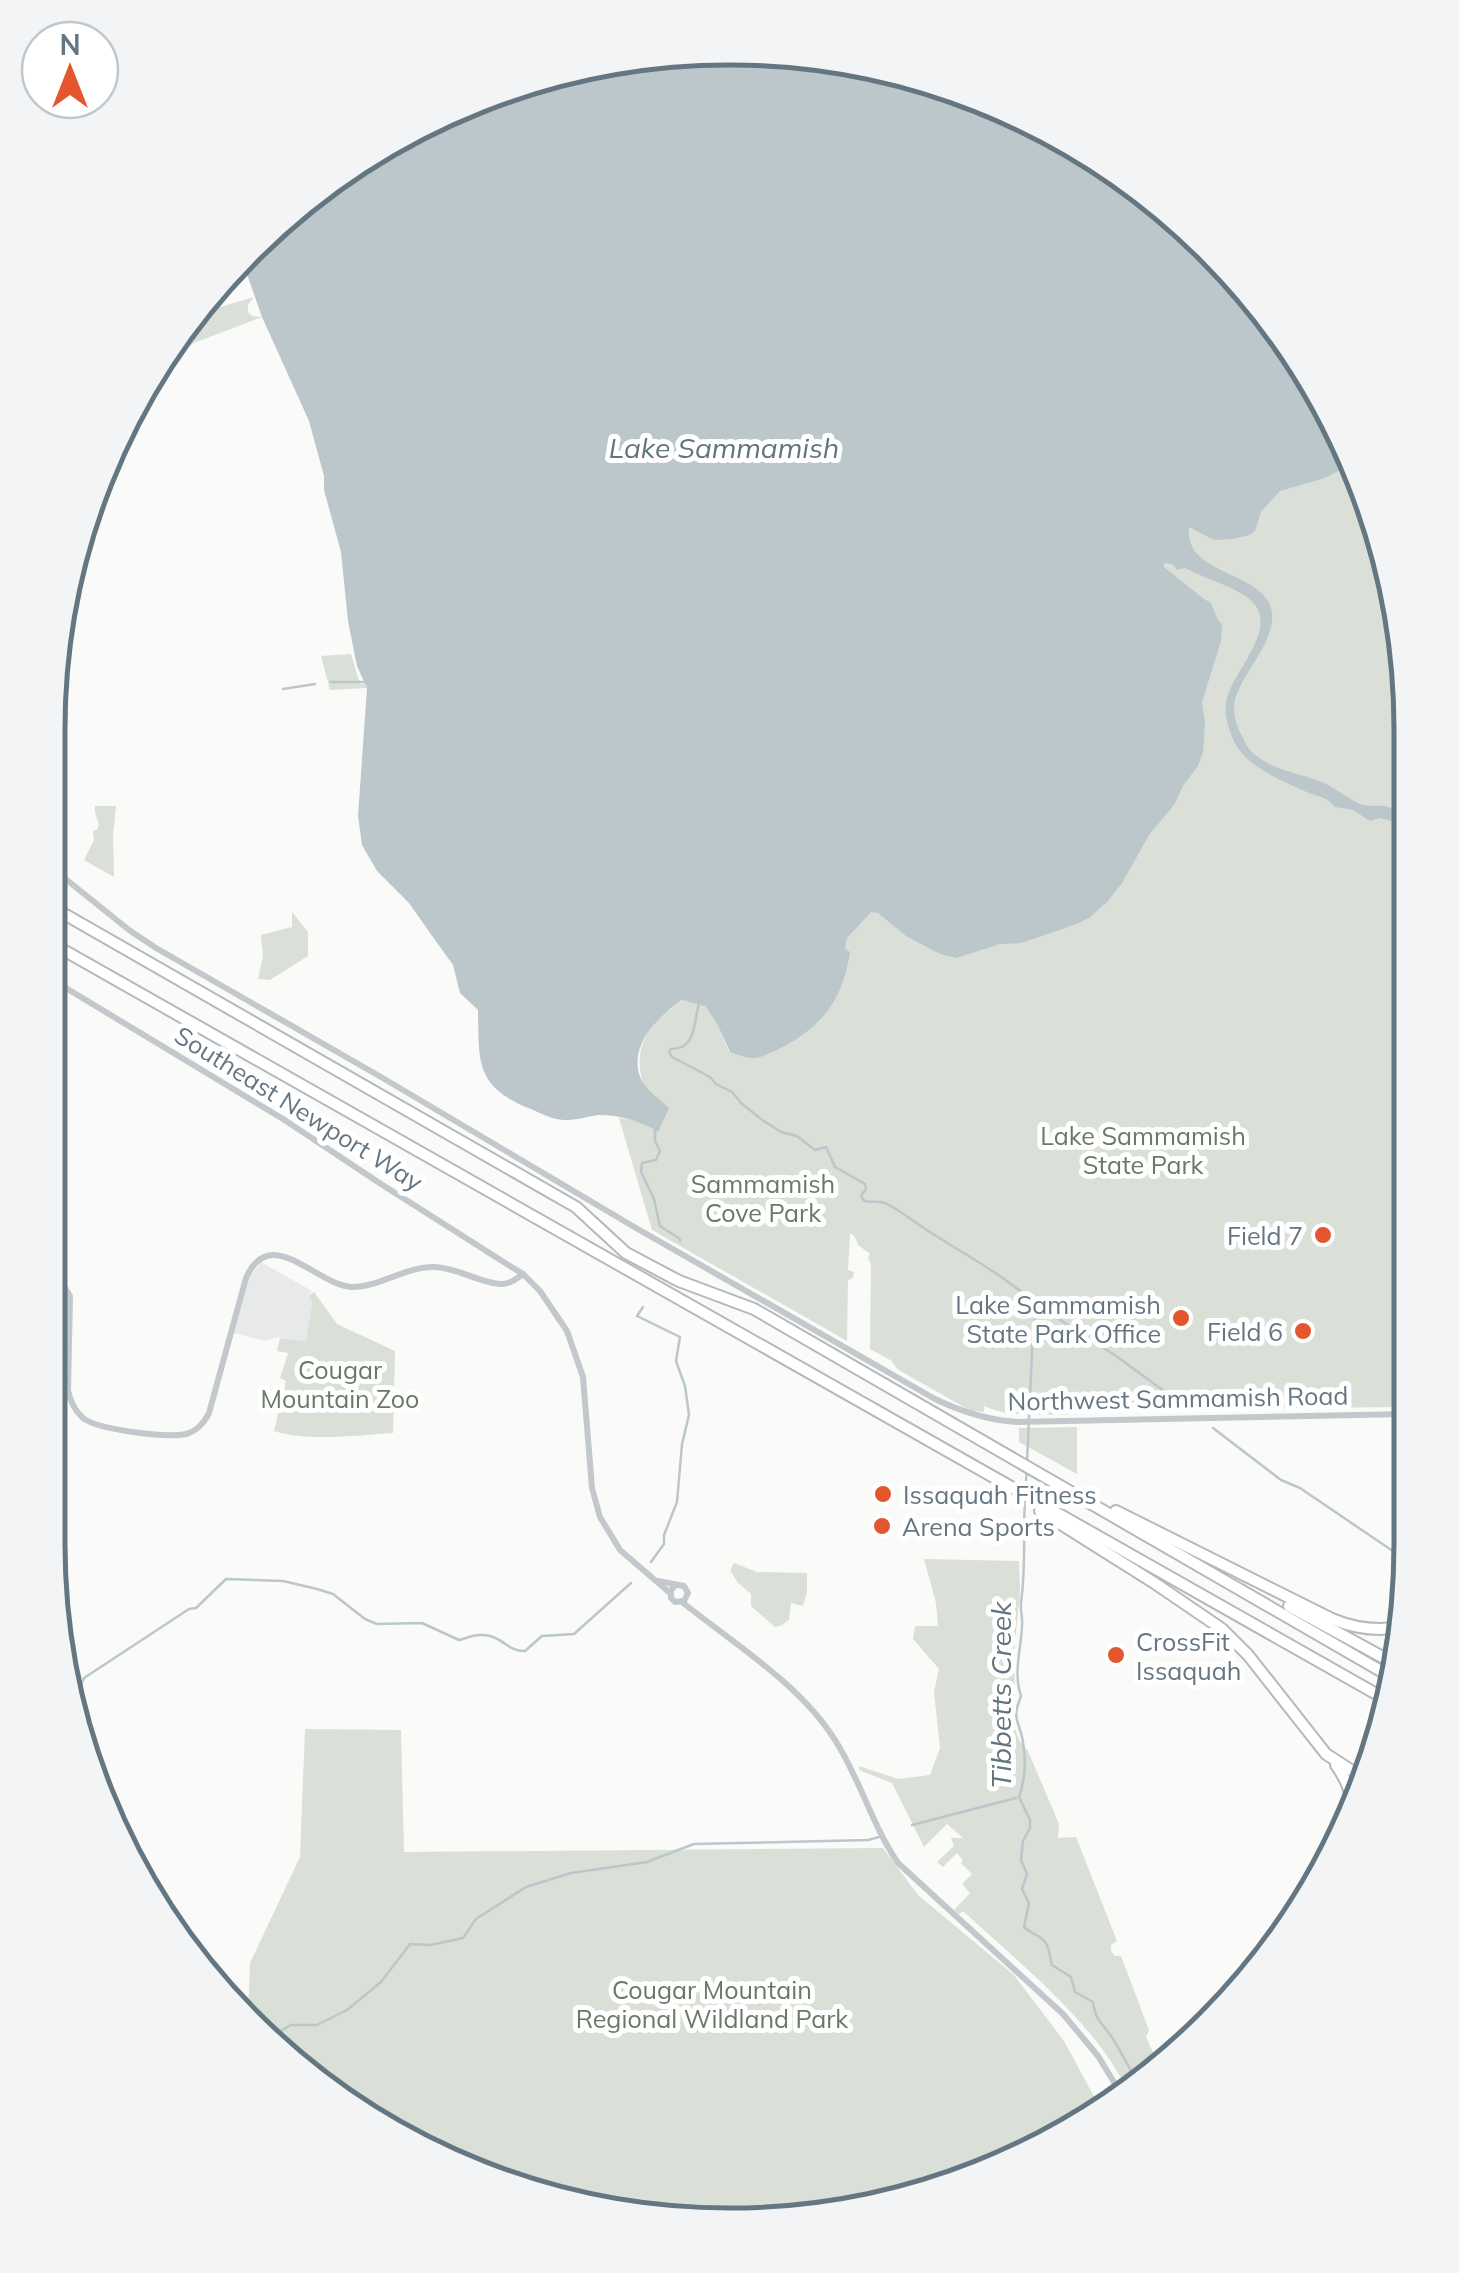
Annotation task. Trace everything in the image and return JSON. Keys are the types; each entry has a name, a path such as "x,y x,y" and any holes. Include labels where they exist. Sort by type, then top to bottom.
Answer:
{"highway":[{"path":"65,914 576,1207 626,1253 679,1281 754,1309 1381,1671"},
{"path":"65,950 942,1448 1138,1572 1222,1630 1248,1655 1332,1760 1348,1786"},
{"path":"1025,1466 1344,1624 1388,1629"},
{"path":"1023,1498 1376,1694"},
{"path":"1175,1542 1383,1660"},
{"path":"1332,1760 1353,1772"}],"street":[{"name":"Northwest Sammamish Road","path":"65,878 156,948 936,1399 976,1416 1033,1422 1394,1414"},
{"name":"Southeast Newport Way","path":"65,988 283,1118 522,1274 540,1291 560,1318 578,1359 585,1389 592,1488 600,1517 620,1550 652,1579 673,1589"},
{"path":"65,1288 70,1296 69,1396 78,1413 90,1422 121,1430 178,1434 196,1429 206,1419 246,1278 258,1260 276,1255 303,1264 333,1282 352,1286 428,1267 459,1270 502,1284 522,1274"},
{"path":"685,1599 673,1600 673,1589 684,1586 685,1599 702,1616 816,1713 908,1872 1063,2014 1098,2056 1115,2084"}],"shaded area":[{"path":"261,1262 312,1291 306,1341 277,1337 266,1341 234,1333 249,1278"}],"green space":[{"path":"254,297 248,312 262,317 184,351 202,325 216,308"},
{"name":"Lake Sammamish State Park","path":"1329,444 1359,516 1381,600 1393,686 1394,1407 1077,1410 1078,1414 1030,1415 984,1406 984,1412 971,1411 870,1349 870,1254 850,1233 848,1270 854,1272 848,1280 847,1341 652,1230 619,1118 641,1121 658,1131 641,1074 643,1044 650,1030 683,1000 704,1005 729,1052 1105,541 1108,528"},
{"path":"351,654 360,684 367,688 330,690 321,656"},
{"path":"95,806 116,806 114,877 84,860 94,840 93,831 99,825"},
{"path":"292,912 308,932 308,956 270,980 258,979 263,957 261,935 292,927"},
{"name":"Cougar Mountain Zoo","path":"314,1292 337,1324 395,1351 393,1433 317,1437 274,1431 286,1381 280,1378 288,1353 277,1351 280,1338 306,1341 312,1304 309,1295"},
{"path":"1077,1427 1077,1474 1019,1442 1019,1428"},
{"path":"924,1559 1019,1561 1012,1721 1059,1824 1058,1838 1076,1837 1117,1941 1111,1945 1111,1951 1121,1956 1149,2030 1146,2037 1154,2055 1122,2080 1077,2018 963,1911 959,1914 954,1910 970,1893 962,1884 972,1874 957,1853 943,1867 937,1862 954,1846 951,1838 963,1838 947,1824 924,1847 892,1783 859,1770 859,1766 898,1779 930,1775 940,1748 934,1692 939,1669 913,1639 915,1626 938,1626"},
{"path":"734,1563 757,1572 807,1573 803,1606 791,1603 789,1620 775,1627 751,1606 751,1594 730,1570"},
{"name":"Cougar Mountain Regional Wildland Park","path":"305,1729 401,1730 404,1852 883,1848 918,1895 1014,1975 1064,2041 1095,2098 1023,2139 943,2173 816,2202 773,2207 686,2207 600,2195 516,2173 436,2139 360,2096 291,2043 249,2001 250,1963 300,1857"}],"water":[{"name":"Lake Sammamish","path":"686,66 773,66 859,78 943,100 984,116 1062,154 1168,230 1257,325 1305,397 1341,470 1280,491 1261,512 1255,531 1249,535 1214,540 1189,527 1190,542 1207,562 1260,591 1272,614 1266,641 1234,707 1237,726 1249,749 1263,761 1326,784 1362,804 1394,809 1394,822 1380,818 1370,821 1353,810 1335,807 1247,759 1232,737 1226,708 1229,691 1258,636 1258,609 1233,589 1164,563 1164,567 1211,603 1222,624 1221,641 1202,702 1203,752 1174,805 1149,835 1122,883 1089,918 1021,943 1000,944 956,958 906,936 878,913 871,912 847,938 847,968 829,1008 810,1029 760,1057 730,1052 705,1006 682,1000 647,1034 638,1055 643,1083 669,1108 658,1132 615,1116 553,1118 513,1101 499,1092 484,1071 478,1010 460,993 453,965 409,903 377,871 362,845 358,816 367,688 357,666 341,552 309,421 247,274 325,202 397,154 436,134 516,100 558,88"}],"waterway":[{"path":"331,682 364,682"},
{"path":"283,689 315,684"},
{"name":"Tibbetts Creek","path":"699,1004 690,1040 671,1049 672,1057 732,1092 781,1132 797,1136 815,1150 826,1147 835,1167 865,1184 861,1196 864,1201 893,1207 1000,1276 1037,1305 1027,1461"},
{"path":"655,1127 660,1151 656,1160 642,1163 641,1172 654,1199 660,1226 680,1241"},
{"path":"643,1307 637,1316 680,1337 676,1361 689,1415 677,1502 664,1544 651,1562"},
{"path":"1051,1314 1186,1407"},
{"path":"1213,1428 1281,1480 1300,1488 1394,1552"},
{"name":"Tibbetts Creek","path":"1025,1491 1027,1469"},
{"name":"Tibbetts Creek","path":"1025,1499 1018,1670 1021,1696 1016,1716 1024,1756 1019,1797 1030,1820 1021,1860 1027,1874 1022,1889 1029,1903 1024,1927 1045,1941 1052,1965 1071,1977 1075,1992 1093,2002 1098,2019 1132,2073"},
{"path":"81,1685 84,1678 196,1608 226,1579 283,1581 317,1589 333,1594 377,1624 422,1623 459,1640 489,1636 525,1651 542,1636 574,1634 631,1583"},
{"path":"912,1825 1016,1798"},
{"path":"279,2032 291,2025 317,2025 347,2010 381,1982 410,1944 431,1945 463,1938 476,1919 526,1887 571,1873 647,1862 694,1844 879,1837"}],"place":[{"name":"Field 7","path":"1323,1235"},
{"name":"Lake Sammamish State Park Office","path":"1181,1318"},
{"name":"Field 6","path":"1303,1331"},
{"name":"Issaquah Fitness","path":"883,1494"},
{"name":"Arena Sports","path":"882,1526"},
{"name":"CrossFit Issaquah","path":"1116,1655"}],"park label":[{"name":"Sammamish Cove Park","path":"763,1198"}]}
